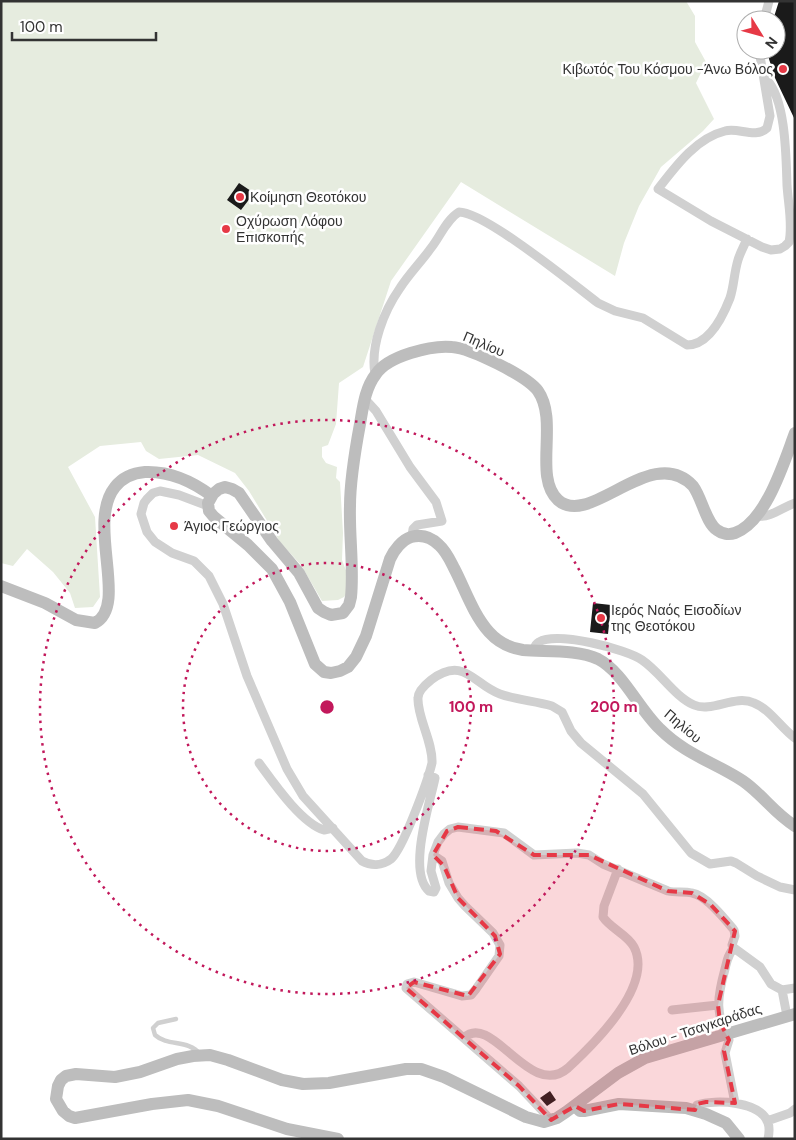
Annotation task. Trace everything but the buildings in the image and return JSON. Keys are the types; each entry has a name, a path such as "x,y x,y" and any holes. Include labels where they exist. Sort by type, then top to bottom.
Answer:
{"main road":[{"name":"Πηλίου","path":"375,374 388,363 408,354 434,347 450,346 475,353 528,381 540,394 546,411 546,462 550,487 556,498 566,505 575,507 584,505 642,477 663,474 679,477 691,484 699,496 711,524 722,533 732,534 740,531 758,516 795,433"},
{"path":"210,501 219,489 227,487 238,492 272,541 299,573 318,608 331,615 345,612 349,605 352,590 351,484 365,399 375,374"},
{"path":"1,586 44,603 76,620 95,624 103,617 109,603 104,518 108,500 117,485 125,478 138,473 172,475 194,483 210,501 213,516 248,544 272,569 290,602 315,664 320,670 328,673 343,670 356,658 366,636 392,555 402,542 412,537"},
{"name":"Πηλίου","path":"412,537 427,536 443,549 474,608 493,636 515,649 585,655 607,664 617,673 647,715 671,739 685,750 744,782 782,817 795,826"},
{"name":"Βόλου - Τσαγκαράδας","path":"551,1120 575,1106 613,1076 636,1062 791,1015"},
{"path":"338,1139 287,1129 204,1103 188,1100 122,1108 78,1118 66,1114 56,1099 56,1091 59,1082 69,1075 125,1076 178,1059 200,1055 218,1056 282,1080 303,1084 330,1083 406,1068 421,1070 444,1077 526,1117 540,1121 551,1120"},
{"path":"575,1106 580,1111 612,1104 673,1106 695,1110 726,1122 739,1139"}],"street":[{"path":"760,60 770,116 766,128 758,133 731,130 712,137 686,156 658,190 711,221 771,250 786,246 790,236 786,148 779,105 770,83 764,80"},
{"path":"375,374 375,346 391,304 405,280 432,247 452,218 459,212 475,216 491,225 598,304 614,311 644,318 679,341 690,345 706,337 724,312 730,297 738,261 747,239"},
{"path":"365,399 376,411 410,467 436,502 442,521 417,525 413,530 412,537"},
{"path":"210,501 160,491 153,493 147,499 141,514 147,532 155,542 172,552 194,561 209,576 223,604 250,683 287,769 304,796 362,861 371,864 386,863 392,858 401,846 428,775 432,758 420,707 419,694 428,682 440,674 450,671 466,672 499,693 560,709 570,731 581,743 643,794 686,847 700,859 710,864 736,863 780,888 795,890"},
{"path":"758,516 766,516 795,503"},
{"path":"533,651 539,642 563,638 585,641 630,654 642,660 678,694 694,705 708,706 737,701 754,702 795,738"},
{"path":"259,763 285,798 314,825 324,830 333,828"},
{"path":"428,775 435,778 421,842 420,859 427,890 432,892 436,886 431,871 433,854 438,842 444,834 453,828 504,833 534,855 581,853 668,890 677,893 692,893 700,897 734,930 735,936 732,945 734,948 760,967 771,984 782,990 795,988"},
{"path":"433,854 442,861 454,892 464,906 495,936 501,948 499,956 470,995 462,996 414,982 406,986 409,993 519,1086 551,1120"},
{"path":"464,1038 470,1033 479,1032 534,1071 543,1075 554,1076 568,1068 610,1024 620,1013 628,999 637,967 637,957 633,946 603,917 604,906 618,869"},
{"path":"734,948 731,950 727,960 720,986 718,1004 720,1022 729,1040 725,1053 735,1103"},
{"path":"782,990 791,1015"},
{"path":"672,1010 718,1004"},
{"path":"695,1110 697,1105 706,1102 735,1103 759,1112 767,1121 769,1128 768,1139"},
{"path":"767,1121 790,1112 795,1108"}],"lane":[{"path":"176,1020 158,1023 153,1028 155,1034 163,1041 193,1047 200,1055"}],"highlighted area":[{"path":"458,827 496,831 534,855 589,855 668,891 692,893 711,905 735,931 718,1005 720,1022 729,1040 724,1051 735,1103 706,1102 697,1104 695,1110 619,1104 584,1111 575,1106 551,1120 519,1086 406,988 414,982 468,996 500,954 495,936 458,898 444,866 433,855 447,831"}],"shaded area":[{"path":"1,1 686,1 695,16 695,42 706,62 696,83 714,119 703,131 661,167 639,206 624,243 615,276 461,182 391,281 363,367 339,383 336,424 328,445 322,447 322,457 326,463 337,467 336,478 340,482 343,533 342,560 347,573 348,593 344,597 338,600 322,601 301,565 280,542 249,491 235,473 198,455 159,459 146,451 141,442 100,446 68,467 95,517 100,597 93,607 75,608 70,593 53,572 27,549 13,566 1,563"}],"place":[{"name":"Κιβωτός Του Κόσμου -Άνω Βόλος","path":"783,69"},
{"name":"Κοίμηση Θεοτόκου","path":"240,197"},
{"name":"Οχύρωση Λόφου Επισκοπής","path":"226,229"},
{"name":"Άγιος Γεώργιος","path":"174,526"},
{"name":"Ιερός Ναός Εισοδίων της Θεοτόκου","path":"601,618"}]}
